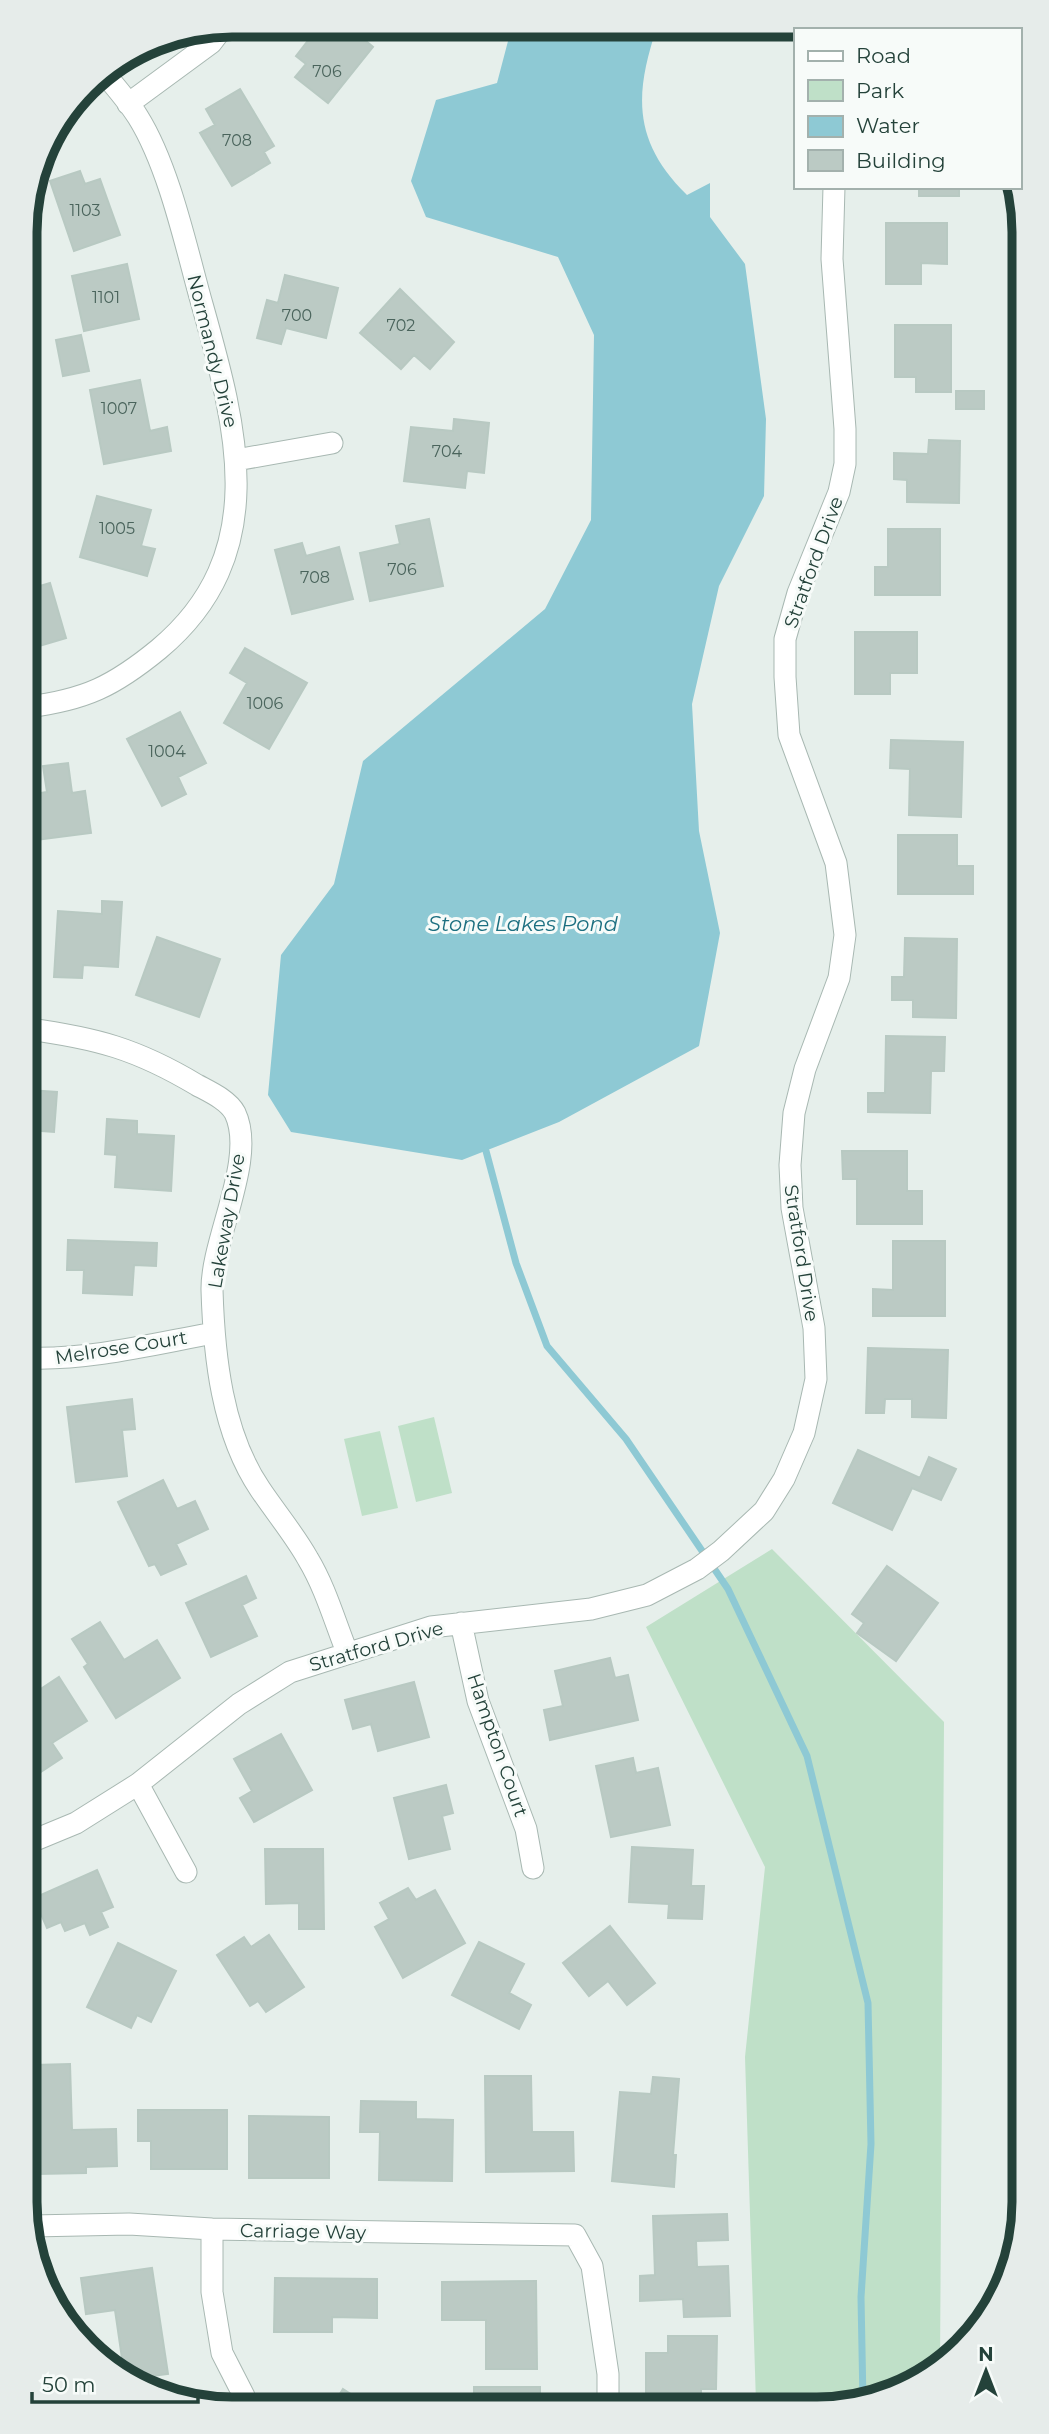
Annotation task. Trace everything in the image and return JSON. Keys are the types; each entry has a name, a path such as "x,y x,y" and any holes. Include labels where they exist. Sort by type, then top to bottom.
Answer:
{"street":[{"path":"128,104 215,37"},
{"name":"Normandy Drive","path":"37,706 68,702 99,690 138,666 198,612 211,592 230,540 238,479 221,374 173,197 140,120 110,80"},
{"name":"Stratford Drive","path":"37,1839 76,1823 138,1784 239,1704 290,1672 431,1627 591,1609 636,1600 697,1569 721,1551 764,1511 784,1479 804,1433 816,1378 814,1328 792,1208 790,1165 794,1114 804,1069 839,978 845,935 836,863 789,735 785,639 798,593 839,492 845,464 845,429 832,260 834,189"},
{"path":"236,460 332,443"},
{"name":"Lakeway Drive","path":"37,1030 86,1037 127,1049 163,1065 223,1100 234,1113 239,1132 239,1161 217,1251 212,1286 221,1389 237,1440 258,1488 310,1561 347,1652"},
{"name":"Melrose Court","path":"37,1358 55,1359 111,1352 214,1333"},
{"name":"Hampton Court","path":"461,1623 478,1701 526,1829 533,1868"},
{"path":"138,1784 186,1872"},
{"name":"Carriage Way","path":"38,2225 129,2224 212,2229 575,2235 592,2266 608,2374 608,2397"},
{"path":"212,2229 212,2291 222,2353 244,2396"}],"green space":[{"path":"434,1417 452,1493 416,1502 398,1426"},
{"path":"380,1431 398,1508 362,1516 344,1439"},
{"path":"772,1549 944,1722 940,2353 915,2371 868,2391 843,2396 756,2397 745,2057 765,1867 646,1627"}],"water":[{"name":"Stone Lakes Pond","path":"509,37 654,37 644,74 642,96 643,117 656,156 687,195 710,183 710,217 745,264 766,419 764,496 719,586 692,704 699,831 720,933 699,1046 559,1122 462,1160 291,1132 268,1095 281,955 334,884 363,761 545,609 591,520 594,335 558,257 426,217 411,181 436,100 497,83"}],"building":[{"path":"311,37 361,37 373,47 328,103 295,77 306,64 296,56"},
{"path":"240,89 274,146 264,152 270,163 232,186 200,133 215,125 206,109"},
{"path":"80,171 85,184 100,179 120,235 74,251 50,181"},
{"path":"919,189 959,189 959,196 919,196"},
{"path":"886,223 947,223 947,264 921,263 921,284 886,284"},
{"path":"127,264 139,319 84,331 72,276"},
{"path":"285,275 338,288 326,338 286,328 281,344 257,338 267,300 278,303"},
{"path":"400,289 454,342 430,369 414,355 401,369 360,333"},
{"path":"895,325 951,325 951,392 916,392 916,377 895,377"},
{"path":"81,335 89,371 63,376 56,340"},
{"path":"140,380 150,431 167,427 171,451 104,464 90,390"},
{"path":"956,391 984,391 984,409 956,409"},
{"path":"454,419 489,423 484,473 467,471 465,488 404,481 411,427 453,431"},
{"path":"929,440 960,441 959,503 907,502 907,480 894,479 894,453 928,454"},
{"path":"97,496 151,510 141,546 155,549 147,576 80,557"},
{"path":"429,519 443,586 370,601 360,553 400,544 396,526"},
{"path":"888,529 940,529 940,595 875,595 875,567 888,567"},
{"path":"302,543 306,556 339,547 353,599 292,614 275,550"},
{"path":"50,583 66,638 37,647 37,587"},
{"path":"855,632 917,632 917,673 890,673 890,694 855,694"},
{"path":"245,648 307,683 269,749 224,723 247,683 230,673"},
{"path":"180,712 206,763 178,777 186,794 162,806 127,739"},
{"path":"891,740 963,742 961,817 909,815 910,769 890,768"},
{"path":"68,763 72,793 85,791 91,833 37,840 37,794 47,792 43,766"},
{"path":"898,835 957,835 957,866 973,866 973,894 898,894"},
{"path":"102,901 122,902 118,967 83,965 82,978 54,977 58,911 102,914"},
{"path":"157,937 220,959 199,1017 136,995"},
{"path":"905,938 957,939 956,1018 913,1017 913,1000 892,1000 892,977 904,977"},
{"path":"886,1036 945,1037 944,1071 931,1071 930,1113 868,1112 868,1093 885,1093"},
{"path":"37,1091 57,1092 54,1132 37,1131"},
{"path":"107,1119 137,1121 137,1134 174,1136 171,1191 115,1187 117,1155 105,1154"},
{"path":"842,1151 907,1151 907,1191 922,1191 922,1224 857,1224 857,1179 843,1179"},
{"path":"68,1240 157,1243 156,1266 134,1265 132,1295 83,1293 84,1270 67,1270"},
{"path":"893,1241 945,1241 945,1316 873,1316 873,1289 893,1290"},
{"path":"868,1348 948,1350 946,1418 912,1417 912,1399 885,1399 884,1413 866,1413"},
{"path":"132,1399 135,1429 122,1430 127,1476 76,1482 67,1407"},
{"path":"858,1450 920,1478 929,1457 956,1469 941,1500 912,1488 892,1530 833,1503"},
{"path":"163,1480 177,1509 195,1501 208,1529 176,1544 186,1564 161,1575 155,1564 149,1566 118,1502"},
{"path":"887,1566 938,1603 896,1661 857,1633 864,1623 852,1614"},
{"path":"246,1576 256,1598 242,1605 257,1636 211,1657 186,1603"},
{"path":"100,1622 124,1660 157,1640 180,1678 116,1718 84,1667 88,1664 72,1639"},
{"path":"610,1658 615,1678 628,1675 638,1720 550,1740 544,1710 563,1706 555,1671"},
{"path":"59,1677 87,1721 52,1743 62,1758 37,1774 37,1691"},
{"path":"414,1682 429,1737 378,1751 371,1724 353,1729 345,1700"},
{"path":"281,1734 312,1790 254,1822 240,1798 252,1791 234,1759"},
{"path":"633,1758 636,1773 658,1768 670,1825 611,1837 596,1766"},
{"path":"446,1785 453,1813 442,1816 450,1849 409,1859 394,1798"},
{"path":"632,1847 693,1850 691,1886 704,1886 702,1919 668,1918 669,1904 629,1902"},
{"path":"265,1849 323,1849 324,1929 299,1929 299,1903 266,1904"},
{"path":"97,1870 113,1907 101,1912 108,1927 90,1935 85,1923 65,1931 61,1922 47,1928 37,1905 37,1897"},
{"path":"408,1888 416,1900 435,1890 465,1943 403,1978 375,1927 389,1919 380,1903"},
{"path":"610,1926 655,1983 627,2005 608,1981 589,1996 563,1963"},
{"path":"269,1935 304,1987 266,2012 258,2001 250,2006 217,1955 244,1937 251,1947"},
{"path":"479,1942 524,1964 509,1993 531,2005 519,2029 452,1995"},
{"path":"118,1943 176,1971 151,2022 137,2015 131,2028 87,2007"},
{"path":"70,2064 72,2130 116,2129 117,2166 86,2167 86,2173 37,2174 37,2065"},
{"path":"485,2076 531,2076 532,2132 573,2132 574,2171 486,2172"},
{"path":"653,2077 679,2079 673,2155 676,2155 674,2187 612,2181 620,2092 651,2094"},
{"path":"361,2101 416,2102 416,2119 453,2120 452,2181 379,2180 380,2132 360,2132"},
{"path":"138,2110 227,2110 227,2169 151,2169 151,2141 138,2141"},
{"path":"249,2116 329,2117 329,2178 249,2178"},
{"path":"727,2214 728,2240 696,2241 697,2267 728,2266 730,2316 684,2317 683,2299 640,2301 640,2276 655,2275 653,2216"},
{"path":"152,2268 168,2374 146,2377 123,2364 115,2310 86,2314 81,2278"},
{"path":"275,2278 377,2279 377,2318 332,2317 332,2332 274,2332"},
{"path":"536,2281 537,2369 486,2369 486,2320 442,2320 442,2282"},
{"path":"668,2336 717,2336 716,2389 701,2389 701,2397 646,2397 646,2353 668,2353"},
{"path":"474,2387 540,2387 540,2397 474,2397"},
{"path":"343,2389 356,2397 338,2397"}],"waterway":[{"path":"486,1151 516,1263 547,1346 626,1439 728,1589 807,1756 868,2003 871,2144 861,2297 863,2392"}]}
